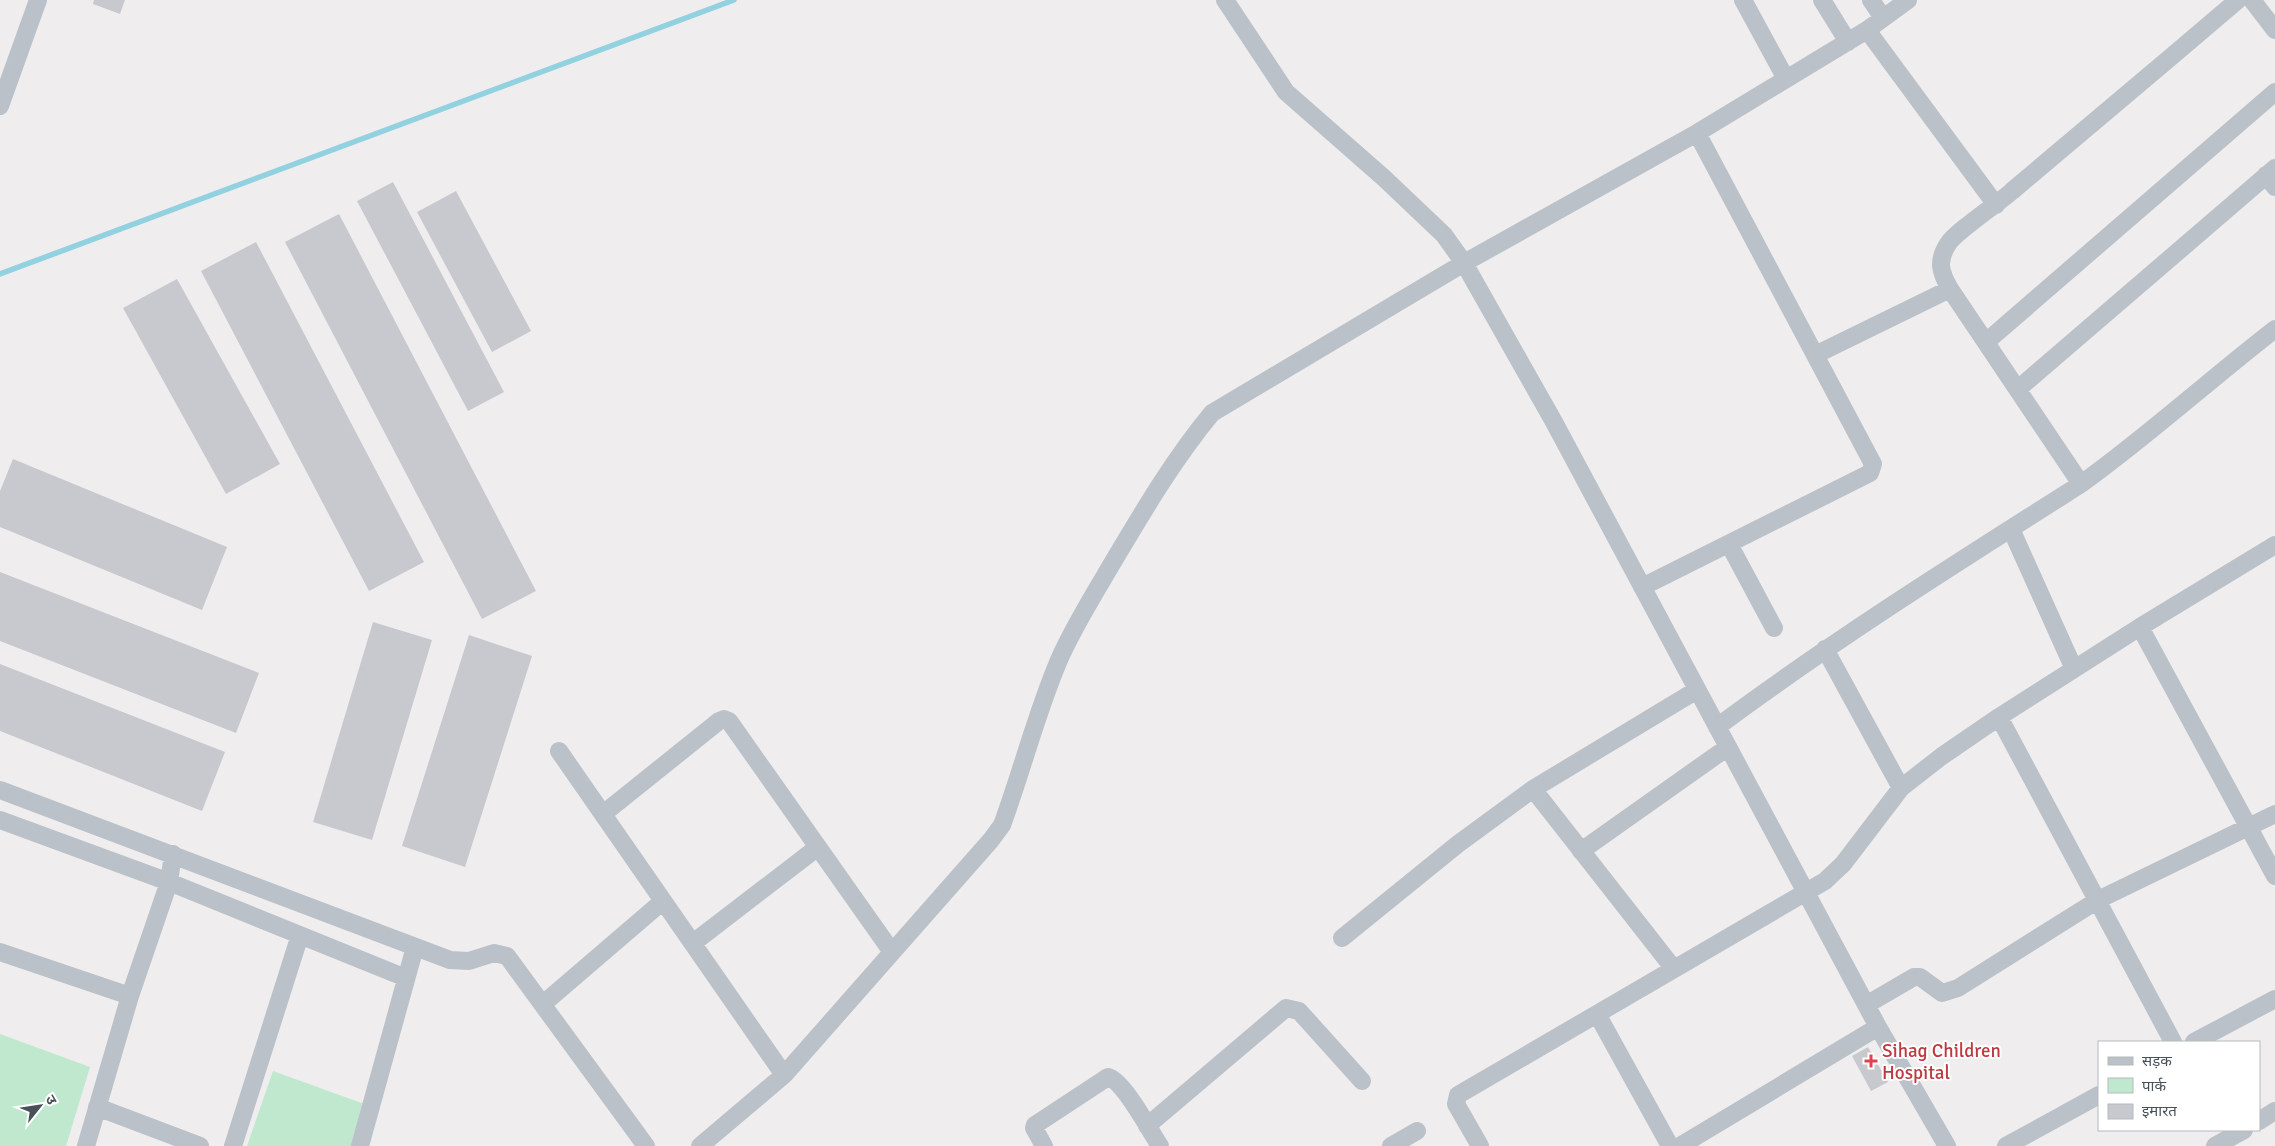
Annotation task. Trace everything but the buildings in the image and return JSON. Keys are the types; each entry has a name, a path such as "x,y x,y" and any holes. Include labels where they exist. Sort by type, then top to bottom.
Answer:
{"street":[{"path":"0,106 38,0"},
{"path":"1225,0 1286,92 1384,178 1444,235 1464,263 1554,422 1866,1006 1947,1146"},
{"path":"1742,0 1786,78"},
{"path":"1822,0 1848,42"},
{"path":"1871,0 1883,18"},
{"path":"700,1146 784,1075 991,840 1002,825 1060,659 1080,619 1129,535 1195,433 1212,413 1464,263 1697,133 1868,30 1908,0"},
{"path":"2081,484 1950,289 1940,265 1943,252 1950,241 1996,205 2238,0"},
{"path":"2252,0 2275,28"},
{"path":"1868,30 1996,205"},
{"path":"1986,342 2275,92"},
{"path":"1642,587 1870,473 1873,464 1697,133"},
{"path":"2018,389 2272,177"},
{"path":"1815,355 1950,289"},
{"path":"1717,727 1825,649 2114,461 2234,360 2275,329"},
{"path":"2011,528 2074,669"},
{"path":"1729,544 1774,628"},
{"path":"1480,1146 1456,1104 1458,1096 1826,881 1843,864 1901,788 1942,756 1999,717 2140,627 2275,545"},
{"path":"2140,627 2275,876"},
{"path":"1825,649 1901,788"},
{"path":"1342,938 1458,844 1533,789 1697,690"},
{"path":"1999,717 2172,1041"},
{"path":"603,814 719,721 724,719 729,721 892,952"},
{"path":"1581,851 1728,747"},
{"path":"559,751 784,1075"},
{"path":"1533,789 1674,969"},
{"path":"0,790 450,960 469,961 494,953 507,956 646,1146"},
{"path":"1866,1006 1914,977 1920,977 1942,993 1958,988 2098,900 2250,828 2275,814"},
{"path":"0,820 169,882 406,978"},
{"path":"693,943 818,847"},
{"path":"86,1146 130,996 169,882 173,854"},
{"path":"543,1004 663,901"},
{"path":"233,1146 300,935"},
{"path":"360,1146 415,947"},
{"path":"0,952 130,996"},
{"path":"2196,1041 2275,999"},
{"path":"1147,1126 1286,1008 1292,1007 1299,1011 1362,1081"},
{"path":"1597,1014 1670,1146"},
{"path":"1680,1146 1878,1027"},
{"path":"1044,1146 1036,1134 1035,1125 1108,1077 1113,1078 1121,1087 1160,1146"},
{"path":"2006,1146 2098,1096"},
{"path":"97,1107 200,1146"},
{"path":"2260,1120 2275,1111"},
{"path":"1391,1146 1417,1131"},
{"path":"2223,1140 2242,1131"}],"green space":[{"path":"0,1034 90,1067 66,1146 0,1146"},
{"path":"273,1071 367,1105 352,1146 247,1146"}],"waterway":[{"path":"0,274 734,0"}],"place":[{"name":"Sihag Children Hospital","path":"1871,1061"}]}
